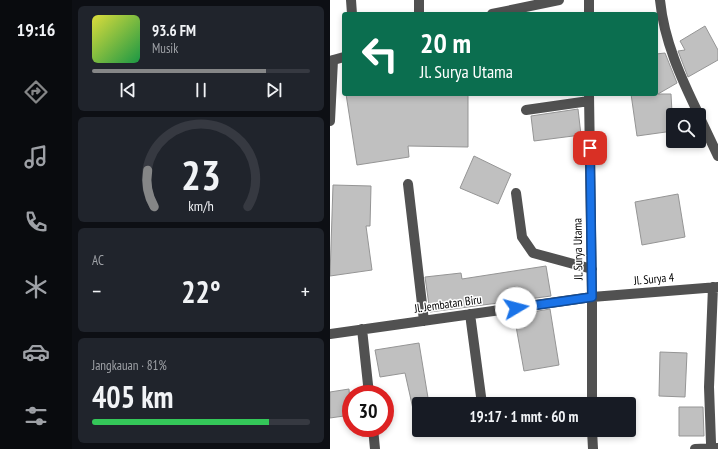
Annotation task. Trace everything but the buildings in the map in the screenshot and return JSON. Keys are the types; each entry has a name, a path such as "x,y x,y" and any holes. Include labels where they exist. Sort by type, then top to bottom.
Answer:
{"street":[{"path":"351,0 352,12"},
{"path":"419,0 419,12"},
{"path":"502,12 559,0"},
{"path":"589,12 590,0"},
{"path":"660,0 664,27 674,61 695,108"},
{"path":"330,121 331,61 342,58"},
{"path":"526,110 589,98"},
{"name":"Jl. Surya Utama","path":"589,98 592,269 592,397"},
{"path":"706,131 718,156"},
{"path":"408,184 424,321"},
{"path":"516,193 522,237 526,246 533,253 592,269"},
{"path":"695,449 714,446 716,287"},
{"name":"Jl. Surya 4","path":"592,297 716,287"},
{"name":"Jl. Jembatan Biru","path":"330,334 592,297"},
{"path":"470,314 481,397"},
{"path":"362,329 368,385"},
{"path":"374,437 375,449"},
{"path":"592,437 593,449"}],"route":[{"path":"516,308 592,297 590,148"}]}
